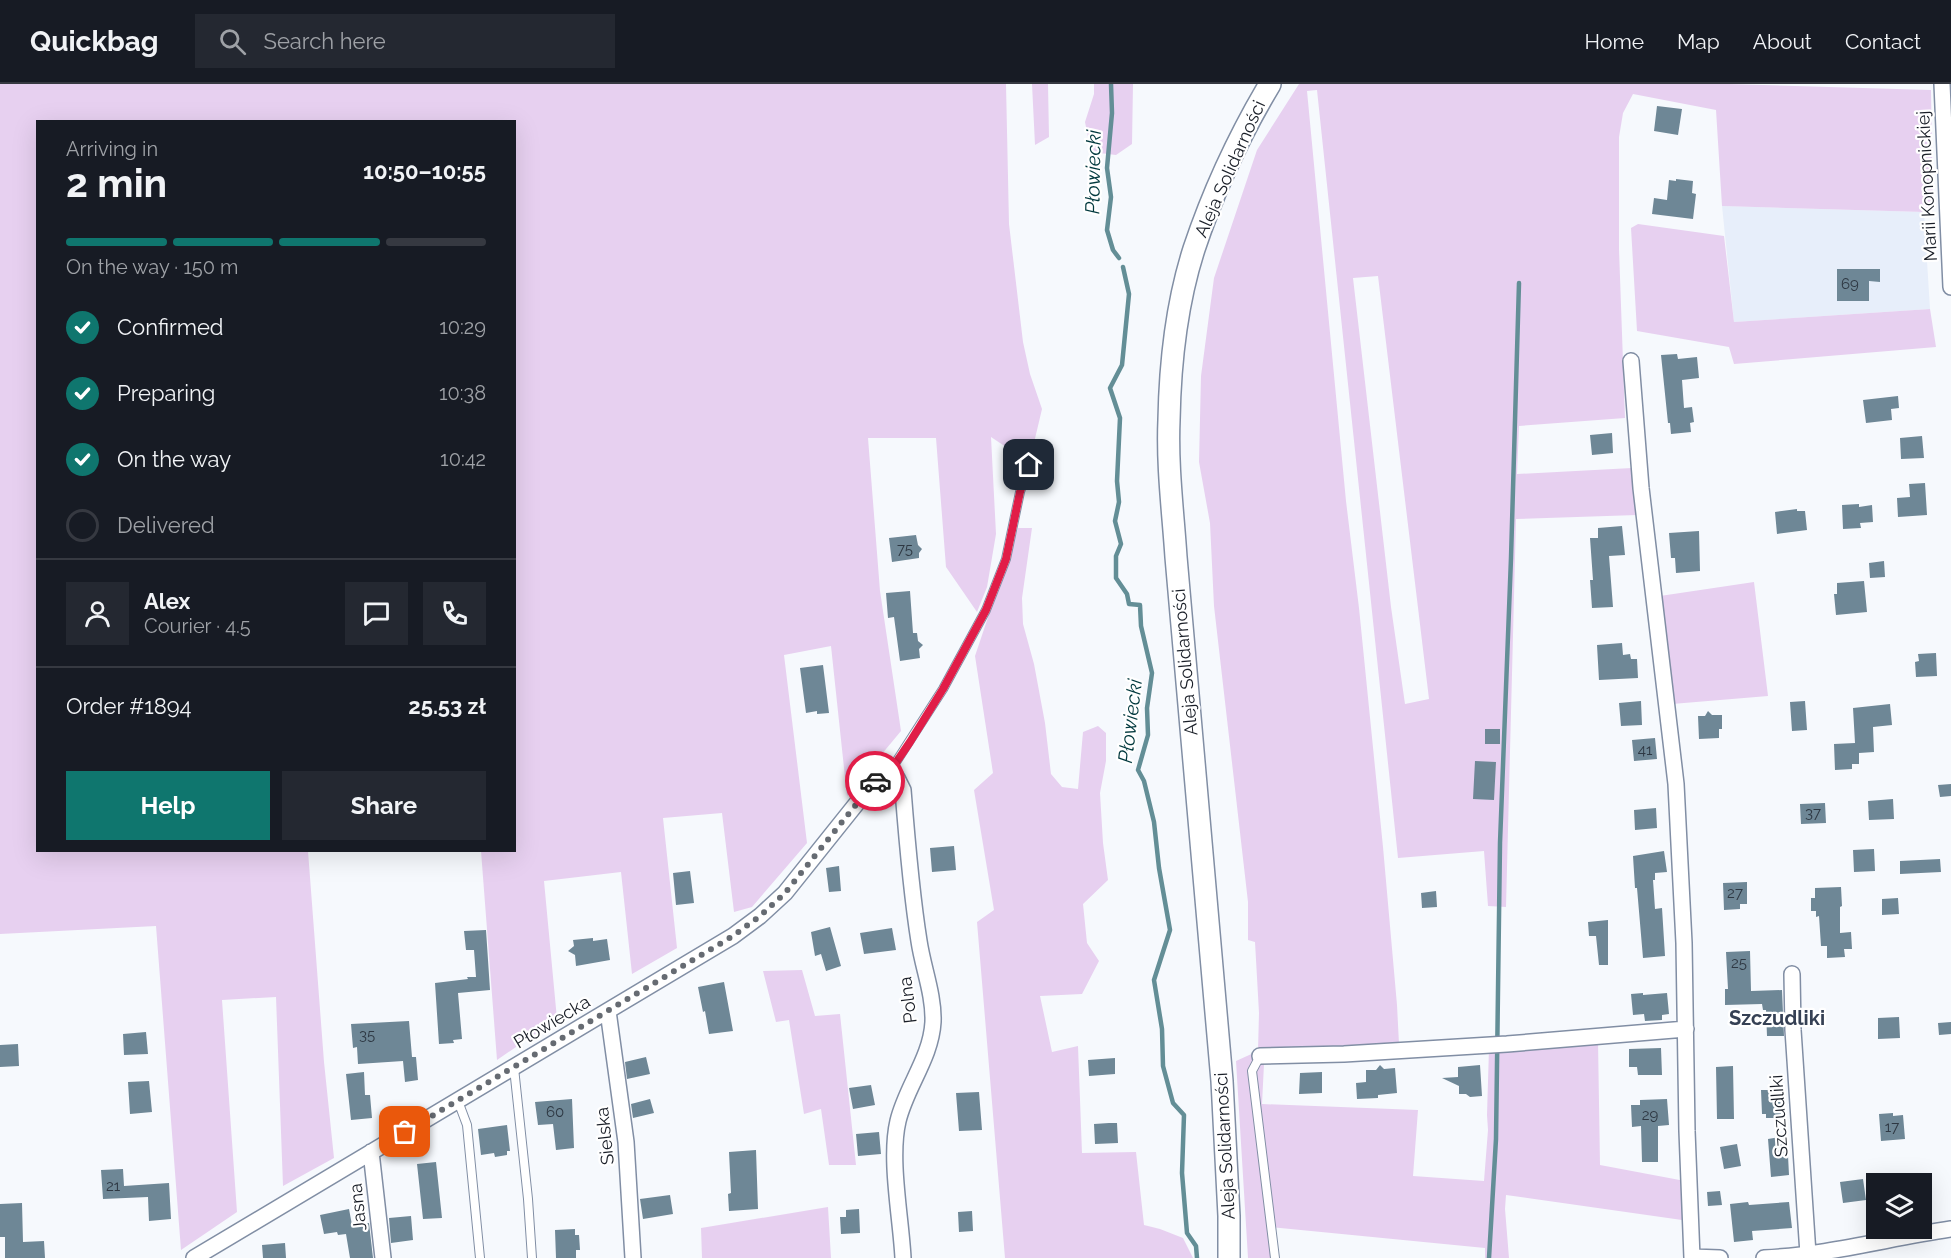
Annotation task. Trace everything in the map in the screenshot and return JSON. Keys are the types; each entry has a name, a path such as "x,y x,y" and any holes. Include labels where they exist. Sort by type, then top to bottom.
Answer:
{"main road":[{"name":"Aleja Solidarności","path":"1229,1258 1222,1081 1174,522 1169,422 1178,320 1194,251 1229,162 1270,84"}],"street":[{"name":"Marii Konopnickiej","path":"1942,84 1951,286"},
{"path":"1631,361 1641,488 1676,784 1682,878 1692,1258 1720,1258"},
{"name":"Płowiecka","path":"194,1258 733,936 785,893 877,778 889,773"},
{"name":"Polna","path":"889,773 897,778 903,790 919,942 931,997 933,1022 928,1049 898,1121 895,1144 903,1258"},
{"name":"Szczudliki","path":"1792,974 1792,1030 1809,1254"},
{"name":"Sielska","path":"608,1011 627,1161 633,1258"},
{"path":"1260,1056 1344,1054 1508,1044 1686,1029"},
{"name":"Jasna","path":"371,1152 383,1258"},
{"path":"1764,1258 1809,1254 1951,1229"}],"lane":[{"path":"889,773 943,689 986,610 1006,559 1020,492 1029,465"},
{"path":"1260,1056 1252,1071 1275,1258"},
{"path":"514,1068 532,1258"},
{"path":"458,1101 467,1125 480,1258"}],"shaded area":[{"path":"0,84 1006,84 1009,224 1023,342 1030,374 1042,409 1033,447 1015,453 991,437 996,534 987,587 977,612 946,567 936,438 868,438 880,591 901,731 847,796 831,646 784,655 807,843 752,907 734,912 722,813 663,818 677,948 632,974 621,872 544,881 557,1019 497,1060 481,852 516,852 516,120 36,120 36,852 308,852 324,1062 334,1158 283,1186 276,997 222,1000 237,1212 181,1250 156,926 0,934"},
{"path":"1032,84 1048,84 1049,137 1035,145"},
{"path":"1094,84 1133,84 1132,144 1116,155 1091,152 1085,122 1094,94"},
{"path":"1299,84 1729,84 1931,90 1933,211 1924,212 1722,206 1716,110 1633,94 1623,113 1619,137 1619,249 1625,418 1519,426 1517,474 1632,468 1637,515 1516,519 1506,907 1488,906 1484,851 1398,858 1317,90 1307,91 1346,501 1383,847 1399,1044 1258,1052 1264,1064 1262,1104 1418,1110 1413,1176 1484,1181 1488,1130 1489,1048 1598,1041 1600,1165 1685,1181 1682,1220 1506,1195 1509,1258 1485,1258 1485,1248 1270,1227 1270,1258 1248,1258 1236,1061 1258,1051 1259,1013 1255,942 1248,940 1248,902 1214,606 1210,523 1199,462 1201,376 1214,278 1257,150","holes":["1378,276 1429,699 1405,704 1391,607 1353,278"]},
{"path":"1722,206 1924,212 1930,309 1734,322"},
{"path":"1638,224 1724,236 1734,322 1930,309 1936,347 1734,364 1729,347 1637,331 1631,228"},
{"path":"1018,528 1032,528 1022,598 1023,624 1034,664 1045,723 1051,774 1062,787 1078,789 1083,732 1098,726 1106,733 1106,761 1100,793 1108,880 1083,904 1087,943 1099,961 1082,994 1040,996 1052,1052 1078,1046 1082,1153 1136,1152 1144,1225 1183,1238 1193,1258 1005,1258 977,922 994,910 974,790 993,773 975,656"},
{"path":"1754,582 1768,696 1672,704 1660,596"},
{"path":"802,970 815,1016 840,1014 856,1165 829,1165 821,1109 804,1114 789,1020 776,1022 763,971"},
{"path":"828,1207 831,1258 702,1258 701,1228"}],"building":[{"path":"1657,106 1682,109 1678,135 1654,131"},
{"path":"1676,179 1693,181 1692,193 1696,194 1693,219 1652,214 1654,198 1667,200 1669,180 1676,181"},
{"path":"1837,269 1880,269 1880,282 1869,281 1869,301 1837,301"},
{"path":"1677,354 1678,359 1697,357 1699,378 1682,380 1684,408 1692,407 1694,422 1690,423 1691,432 1671,434 1661,355"},
{"path":"1898,396 1899,408 1891,409 1892,420 1866,423 1863,400"},
{"path":"1612,433 1613,453 1592,455 1590,435"},
{"path":"1922,436 1924,458 1901,459 1900,438"},
{"path":"1925,483 1927,515 1898,517 1897,498 1910,497 1909,484"},
{"path":"1859,504 1859,507 1872,505 1873,522 1860,523 1861,528 1843,529 1842,505"},
{"path":"1797,509 1797,511 1805,511 1807,530 1777,534 1775,512"},
{"path":"1622,526 1625,555 1609,556 1613,607 1592,608 1590,538 1598,538 1598,528"},
{"path":"1699,531 1700,571 1676,573 1675,558 1671,558 1669,533"},
{"path":"916,535 918,545 922,549 919,558 892,562 889,538"},
{"path":"1884,561 1885,577 1870,578 1869,563"},
{"path":"1864,581 1867,612 1836,615 1834,594 1837,594 1837,583"},
{"path":"910,591 913,633 917,633 918,641 923,645 919,649 920,658 900,661 894,617 888,618 886,593"},
{"path":"1622,643 1623,655 1630,654 1631,659 1637,659 1638,678 1599,680 1597,645"},
{"path":"1936,653 1937,676 1916,677 1915,662 1919,661 1918,654"},
{"path":"823,665 829,713 817,714 817,711 806,713 800,668"},
{"path":"1641,701 1642,725 1621,726 1619,703"},
{"path":"1805,701 1807,730 1792,731 1790,702"},
{"path":"1890,704 1892,725 1873,727 1874,752 1859,753 1859,764 1852,764 1852,769 1835,770 1834,744 1855,743 1853,708"},
{"path":"1708,711 1712,715 1722,715 1722,729 1719,729 1719,738 1699,739 1698,716 1705,716"},
{"path":"1485,729 1500,729 1500,744 1485,744"},
{"path":"1655,738 1657,759 1634,761 1632,740"},
{"path":"1475,761 1496,762 1494,800 1473,799"},
{"path":"1951,784 1951,796 1940,797 1938,785"},
{"path":"1893,799 1894,819 1869,820 1868,801"},
{"path":"1825,803 1826,823 1801,824 1800,804"},
{"path":"1656,808 1657,828 1635,830 1634,810"},
{"path":"954,846 956,870 932,872 930,848"},
{"path":"1874,849 1875,871 1854,872 1853,850"},
{"path":"1664,851 1667,872 1655,873 1655,880 1653,880 1655,909 1662,908 1665,956 1643,958 1633,856"},
{"path":"1940,859 1941,872 1900,874 1900,861"},
{"path":"839,866 841,891 829,892 826,868"},
{"path":"690,871 694,903 676,905 673,873"},
{"path":"1747,882 1747,904 1740,904 1740,909 1724,910 1723,883"},
{"path":"1841,887 1840,933 1851,932 1852,949 1844,949 1845,957 1827,958 1827,946 1821,946 1819,916 1816,917 1816,911 1811,911 1811,898 1815,898 1815,888"},
{"path":"1436,891 1437,907 1422,908 1421,893"},
{"path":"1898,898 1899,914 1882,915 1882,899"},
{"path":"1608,920 1608,965 1599,965 1596,936 1589,936 1588,922"},
{"path":"830,927 841,966 826,971 821,954 815,956 811,932"},
{"path":"892,928 896,950 864,954 860,933"},
{"path":"486,930 490,990 458,993 462,1039 453,1040 454,1043 439,1044 435,983 476,977 474,950 466,950 464,931"},
{"path":"593,938 593,941 607,939 610,960 576,966 575,955 568,951 574,946 573,940"},
{"path":"1750,951 1751,991 1782,990 1784,1036 1767,1036 1766,1010 1763,1010 1762,1004 1725,1005 1725,989 1728,989 1726,952"},
{"path":"724,982 733,1031 709,1034 698,987"},
{"path":"1643,993 1643,995 1667,993 1669,1014 1662,1015 1662,1020 1645,1021 1644,1014 1633,1015 1631,994"},
{"path":"1899,1017 1900,1038 1878,1039 1878,1018"},
{"path":"409,1021 412,1057 416,1057 418,1080 405,1082 403,1061 358,1064 357,1047 353,1048 351,1024"},
{"path":"1951,1022 1951,1034 1939,1035 1938,1023"},
{"path":"146,1032 148,1054 124,1055 123,1034"},
{"path":"18,1044 19,1066 0,1067 0,1045"},
{"path":"1661,1048 1662,1075 1638,1075 1637,1067 1629,1067 1629,1049"},
{"path":"646,1057 650,1074 627,1079 625,1062"},
{"path":"1115,1058 1115,1074 1089,1076 1088,1060"},
{"path":"1380,1065 1384,1069 1395,1068 1397,1093 1378,1095 1378,1098 1357,1099 1356,1083 1366,1082 1366,1070 1376,1070"},
{"path":"1480,1065 1482,1096 1470,1097 1466,1094 1459,1094 1459,1086 1442,1078 1458,1077 1458,1067"},
{"path":"1733,1066 1734,1119 1717,1119 1716,1067"},
{"path":"364,1072 365,1095 370,1095 372,1118 351,1120 346,1074"},
{"path":"1322,1072 1322,1093 1299,1094 1300,1073"},
{"path":"149,1081 152,1112 130,1114 128,1082"},
{"path":"871,1085 875,1105 853,1109 849,1088"},
{"path":"1761,1090 1780,1090 1781,1118 1766,1118 1766,1114 1762,1114"},
{"path":"979,1092 982,1130 959,1131 956,1093"},
{"path":"572,1099 574,1148 556,1150 553,1124 538,1125 535,1102"},
{"path":"650,1099 654,1113 633,1118 631,1104"},
{"path":"1667,1099 1669,1125 1658,1126 1658,1162 1642,1162 1641,1126 1632,1127 1631,1105 1640,1105 1640,1100"},
{"path":"1893,1113 1893,1116 1903,1115 1905,1139 1881,1141 1879,1114"},
{"path":"1117,1123 1118,1143 1095,1144 1094,1124"},
{"path":"507,1125 510,1151 507,1151 507,1155 495,1157 494,1153 481,1155 478,1129"},
{"path":"879,1132 881,1154 858,1156 856,1134"},
{"path":"1787,1136 1789,1175 1771,1177 1768,1139"},
{"path":"1737,1144 1741,1166 1724,1169 1720,1147"},
{"path":"756,1150 758,1209 729,1211 728,1194 731,1193 729,1152"},
{"path":"436,1162 442,1218 423,1219 417,1164"},
{"path":"123,1169 124,1186 169,1183 171,1219 149,1221 148,1197 103,1199 101,1170"},
{"path":"1863,1179 1866,1200 1843,1203 1840,1182"},
{"path":"1720,1191 1722,1205 1708,1206 1707,1192"},
{"path":"670,1195 673,1214 643,1219 640,1199"},
{"path":"1748,1202 1749,1205 1789,1202 1792,1228 1752,1231 1753,1240 1734,1242 1730,1204"},
{"path":"22,1203 23,1242 44,1241 45,1258 5,1258 5,1237 0,1237 0,1204"},
{"path":"349,1209 352,1225 369,1223 373,1258 350,1258 346,1234 338,1235 337,1232 324,1234 320,1215"},
{"path":"859,1209 860,1233 841,1234 840,1217 846,1217 846,1210"},
{"path":"972,1211 973,1231 959,1232 958,1212"},
{"path":"411,1216 413,1240 391,1243 389,1218"},
{"path":"575,1229 575,1235 579,1235 580,1250 576,1250 576,1258 556,1258 555,1230"},
{"path":"285,1243 286,1258 263,1258 262,1245"}],"waterway":[{"name":"Płowiecki","path":"1111,84 1112,113 1107,168 1111,197 1107,230 1113,250 1119,258"},
{"name":"Płowiecki","path":"1123,267 1129,294 1122,365 1110,388 1120,418 1117,481 1119,502 1115,521 1121,544 1116,556 1116,578 1127,594 1129,604 1140,605 1141,626 1152,673 1147,708 1148,735 1138,770 1144,781 1154,822 1170,930 1154,980 1162,1029 1163,1066 1173,1103 1184,1115 1182,1173 1187,1233 1196,1246 1197,1258"},
{"path":"1489,1258 1496,1139 1500,843 1519,283"}],"way so far":[{"path":"405,1132 733,936 760,916 785,893 875,781"}],"district":[{"name":"Szczudliki","path":"1777,1018"}],"route":[{"path":"875,781 889,773 910,742 943,689 986,610 1006,559 1020,492 1029,465"}]}
